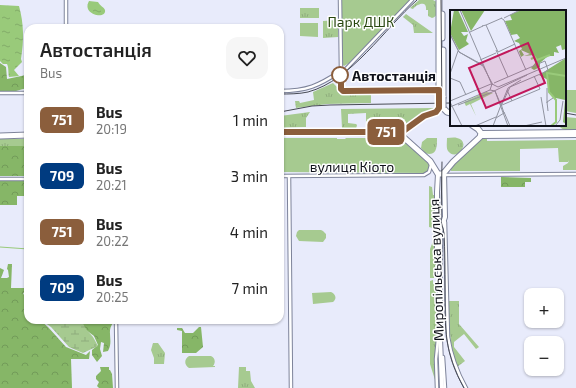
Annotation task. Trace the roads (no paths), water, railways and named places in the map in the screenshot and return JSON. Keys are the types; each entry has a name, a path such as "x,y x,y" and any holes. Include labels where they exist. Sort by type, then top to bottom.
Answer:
{"highway":[{"path":"439,0 441,97"},
{"path":"441,109 442,0"},
{"path":"441,109 450,113"},
{"path":"284,134 401,134 424,116 441,109"},
{"path":"401,134 431,163 438,174 442,174 445,173 453,162 478,140 481,134 478,129 474,126"},
{"path":"0,132 24,134"},
{"path":"0,136 24,134"}],"main road":[{"path":"481,134 576,132"},
{"path":"481,134 576,135"},
{"name":"Миропільська вулиця","path":"445,173 445,217"},
{"path":"438,174 437,229 441,387"},
{"path":"437,229 445,217"}],"street":[{"path":"66,0 66,24"},
{"path":"340,0 341,70"},
{"path":"284,91 308,88 328,79 341,70 344,71 412,0"},
{"path":"341,66 344,66 345,69"},
{"path":"0,93 24,93"},
{"name":"вулиця Кіото","path":"284,176 424,175 430,170 431,163"},
{"path":"445,173 576,174"},
{"path":"289,176 291,388"},
{"path":"0,179 24,179"},
{"name":"Миропільська вулиця","path":"445,217 448,337 450,350 456,368 466,388"},
{"path":"116,324 117,388"}],"water":[{"path":"89,1 98,2 105,10 105,13 99,15 91,13 87,6"},
{"path":"0,5 19,6 23,32 22,62 14,70 19,76 9,77 7,64 3,64 0,61"}],"waterway":[{"path":"0,247 24,249"}],"tram line":[{"path":"284,94 308,92 324,86 339,77 367,52 417,0"},
{"path":"441,0 442,108"},
{"path":"442,162 441,221 444,233 445,316 447,340 449,352 457,375 464,388"}],"railway":[{"path":"284,111 312,106 330,105 450,103"},
{"path":"566,113 576,115"}],"place":[{"name":"Автостанція","path":"340,75"}],"park label":[{"name":"Парк ДШК","path":"361,21"}]}
